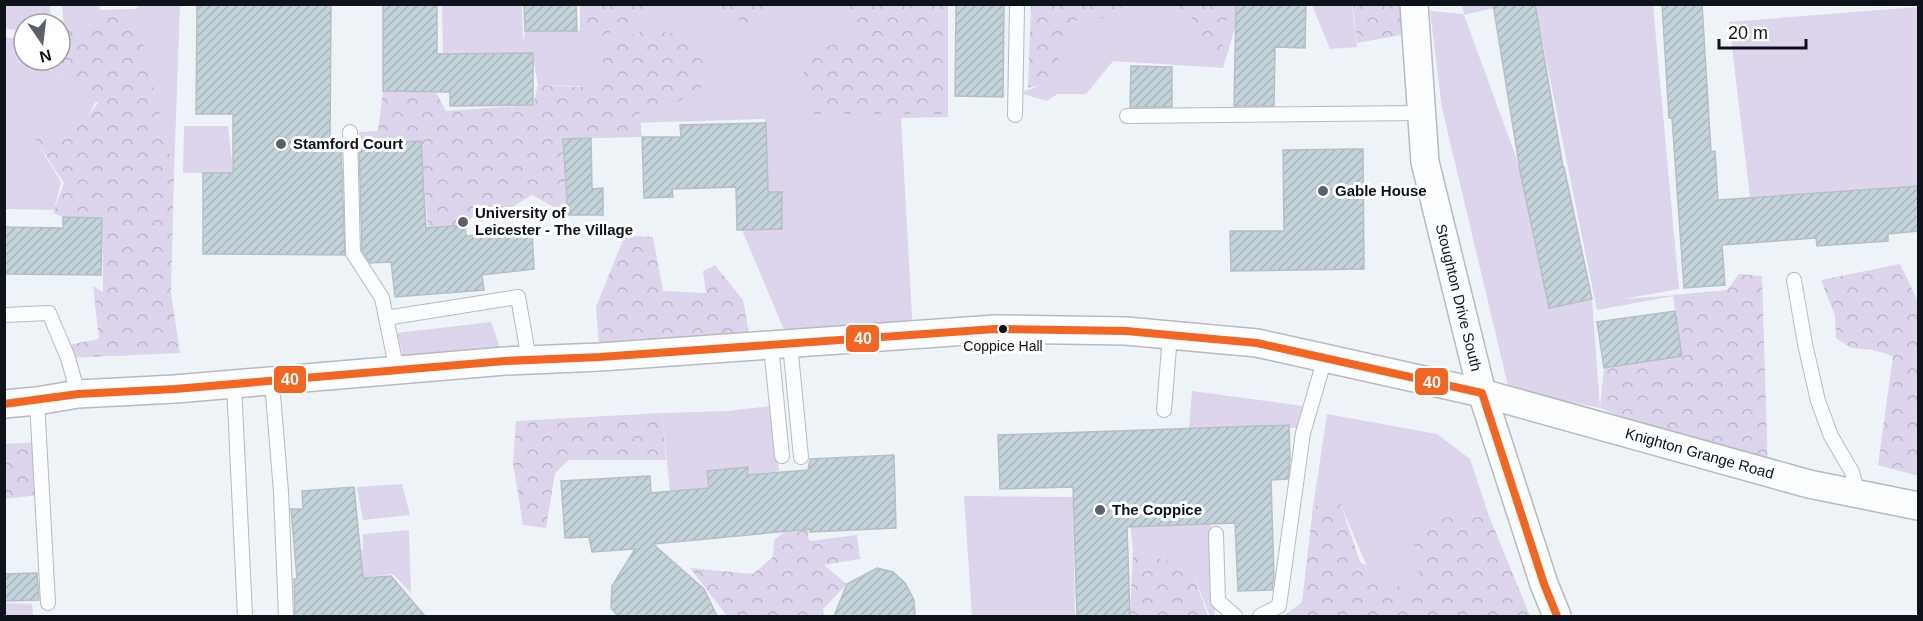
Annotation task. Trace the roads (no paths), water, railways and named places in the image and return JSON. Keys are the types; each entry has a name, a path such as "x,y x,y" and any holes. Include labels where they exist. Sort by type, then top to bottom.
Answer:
{"street":[{"name":"Stoughton Drive South","path":"1414,4 1425,162 1482,393 1544,584 1557,616"},
{"name":"Knighton Grange Road","path":"4,404 78,394 272,382 529,360 995,329 1126,331 1257,343 1325,358 1482,393 1809,484 1918,506"}],"lane":[{"path":"1015,115 1017,8"},
{"path":"1127,116 1422,113"},
{"path":"350,132 353,253 382,298 397,371"},
{"path":"1794,280 1804,344 1818,401 1831,436 1852,472 1858,494"},
{"path":"386,318 518,297 529,360"},
{"path":"4,315 49,313 69,358 78,394"},
{"path":"1164,410 1170,335"},
{"path":"780,345 782,456"},
{"path":"780,345 801,457"},
{"path":"1260,616 1279,606 1303,433 1325,358"},
{"path":"272,382 281,492 286,616"},
{"path":"234,384 245,616"},
{"path":"37,401 48,603"},
{"path":"1216,534 1218,601 1235,616"}],"place":[{"name":"Stamford Court","path":"281,144"},
{"name":"Gable House","path":"1323,191"},
{"name":"University of Leicester - The Village","path":"463,222"},
{"name":"Coppice Hall","path":"1003,329"},
{"name":"The Coppice","path":"1100,510"}]}
